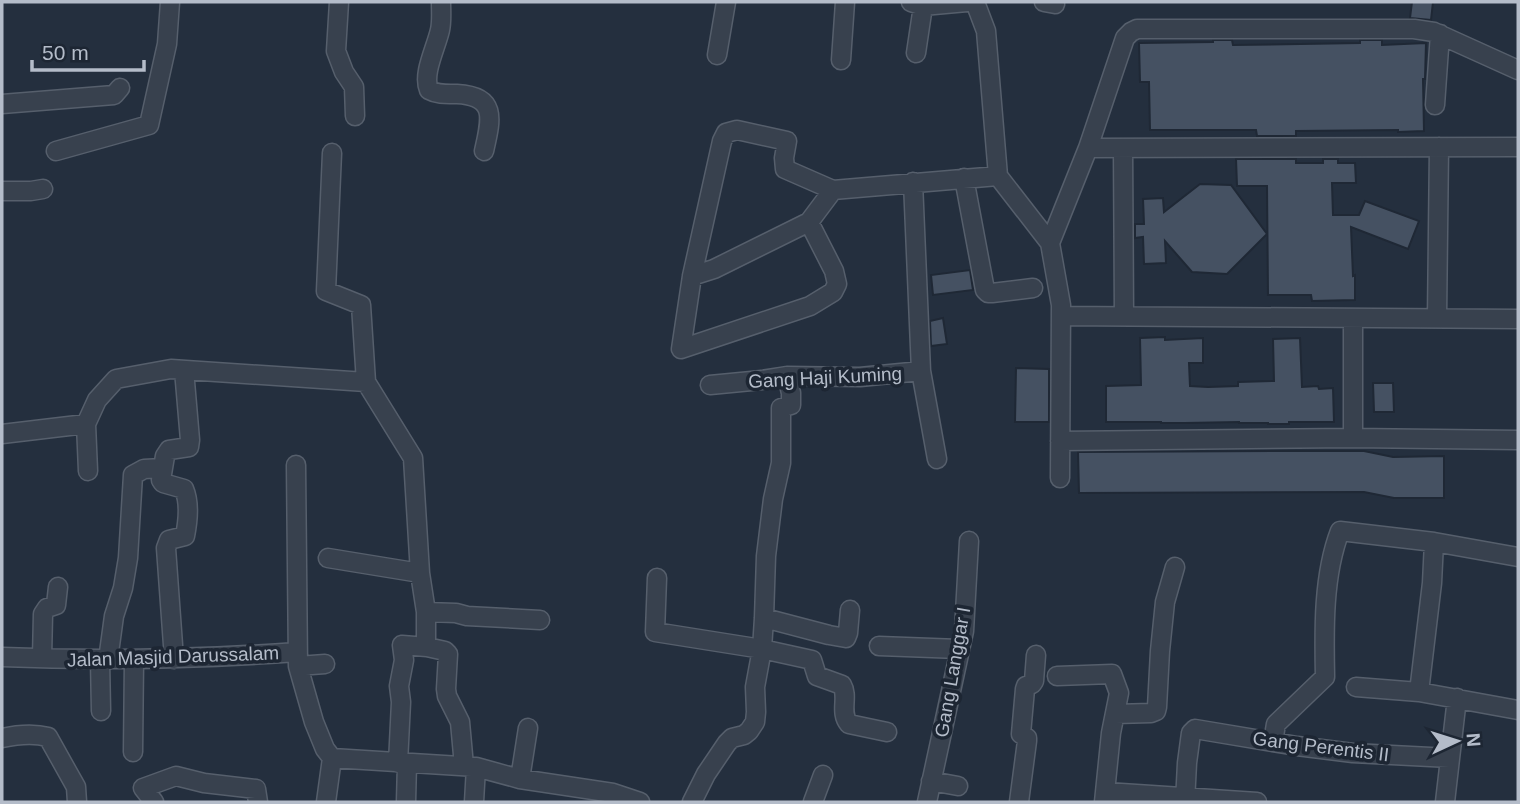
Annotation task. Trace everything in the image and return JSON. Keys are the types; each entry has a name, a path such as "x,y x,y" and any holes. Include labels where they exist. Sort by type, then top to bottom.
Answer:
{"street":[{"path":"56,151 149,125 167,44 170,2"},
{"path":"339,2 336,51 344,72 354,87 355,116"},
{"path":"441,2 440,28 426,85 435,93 471,95 483,101 489,109 490,124 484,151"},
{"path":"717,55 726,2"},
{"path":"841,60 845,2"},
{"path":"916,53 917,4 967,2"},
{"path":"975,2 986,31 998,176 1050,243 1061,305 1060,478"},
{"path":"1050,243 1088,148 1125,38 1137,29 1415,29 1440,34 1518,70"},
{"path":"1435,105 1440,34"},
{"path":"2,104 114,95 120,88"},
{"path":"809,222 834,271 837,284 833,292 810,306 681,349 692,276 726,133 737,131 787,141 785,169 833,190 998,176"},
{"path":"1437,318 1439,147"},
{"path":"1088,148 1518,147"},
{"path":"1123,148 1124,316"},
{"path":"332,153 326,291 361,305 366,382 413,458 427,647"},
{"path":"964,178 985,290 992,293 1033,288"},
{"name":"Gang Haji Kuming","path":"709,385 787,376 860,377 920,371 912,182"},
{"path":"2,191 43,189"},
{"path":"692,276 725,264 809,222 833,190"},
{"path":"1061,316 1518,319"},
{"path":"1353,318 1353,438"},
{"path":"88,471 86,424 97,400 116,379 171,369 366,382"},
{"path":"174,659 166,548 169,540 186,536 187,502 184,489 161,480 165,456 169,450 189,447 184,370"},
{"path":"920,371 937,458"},
{"path":"692,802 706,774 727,743 732,737 744,735 755,722 755,687 762,649 766,556 780,463 780,415 781,408 791,405 787,376"},
{"path":"2,434 86,424"},
{"path":"1060,441 1353,438 1518,440"},
{"path":"296,465 297,659 325,664"},
{"path":"101,711 104,660 128,558 133,475 144,469 163,468"},
{"path":"1273,742 1276,724 1325,677 1324,625 1333,550 1340,531 1434,542 1518,556"},
{"name":"Gang Langgar I","path":"926,802 964,631 969,541"},
{"path":"1419,692 1434,542"},
{"path":"328,558 421,573"},
{"path":"1115,714 1156,711 1166,602 1175,567"},
{"path":"657,578 655,632 762,649 811,660 817,676 842,685 845,690 844,715 849,724 887,732"},
{"path":"42,658 43,614 47,608 56,605 58,587"},
{"path":"764,618 845,638 848,635 850,610"},
{"path":"426,612 456,612 467,616 540,620"},
{"path":"405,802 399,686 404,660 402,645 427,647 448,654 447,696 460,722 474,802"},
{"path":"879,646 960,649"},
{"path":"1019,802 1027,741 1021,734 1025,689 1034,681 1036,655"},
{"name":"Jalan Masjid Darussalam","path":"2,657 104,660 297,659 314,722 325,749 332,758"},
{"path":"133,752 134,660"},
{"path":"1057,676 1112,674 1119,693 1111,733 1105,797 1257,802"},
{"path":"1356,687 1419,692 1518,709"},
{"path":"1445,802 1457,698"},
{"path":"520,779 528,728"},
{"name":"Gang Perentis II","path":"1185,799 1186,763 1192,730 1197,729 1353,752 1450,758"},
{"path":"2,738 39,735 48,737 76,787 77,802"},
{"path":"326,802 332,758 470,767 520,779 613,793 640,802"},
{"path":"813,802 823,775"},
{"path":"155,802 143,788 176,776 204,783 256,789 258,802"},
{"path":"931,781 958,786"}],"building":[{"path":"1412,2 1433,2 1431,20 1410,18"},
{"path":"1232,40 1233,45 1360,43 1360,40 1382,40 1382,45 1426,43 1423,79 1424,131 1296,131 1296,136 1257,136 1256,130 1150,130 1149,82 1140,82 1139,43"},
{"path":"1236,159 1296,159 1296,163 1323,163 1323,159 1338,159 1338,163 1355,163 1356,183 1332,183 1333,215 1359,215 1365,201 1419,221 1408,249 1351,227 1355,300 1312,301 1311,295 1268,295 1267,186 1237,186"},
{"path":"1200,184 1231,185 1267,234 1227,274 1192,272 1165,241 1166,263 1144,264 1143,237 1135,238 1135,224 1144,224 1143,199 1163,198 1164,212"},
{"path":"970,270 973,290 933,295 931,275"},
{"path":"943,318 947,344 931,346 930,321"},
{"path":"1165,337 1165,340 1203,338 1203,363 1189,363 1190,386 1208,387 1238,386 1238,382 1274,381 1273,339 1300,338 1302,387 1333,388 1334,422 1106,422 1106,386 1141,385 1140,338"},
{"path":"1016,368 1049,369 1049,422 1015,422"},
{"path":"1373,383 1393,383 1394,412 1374,412"},
{"path":"1364,451 1393,457 1444,456 1444,498 1394,498 1364,492 1079,493 1078,452"}]}
